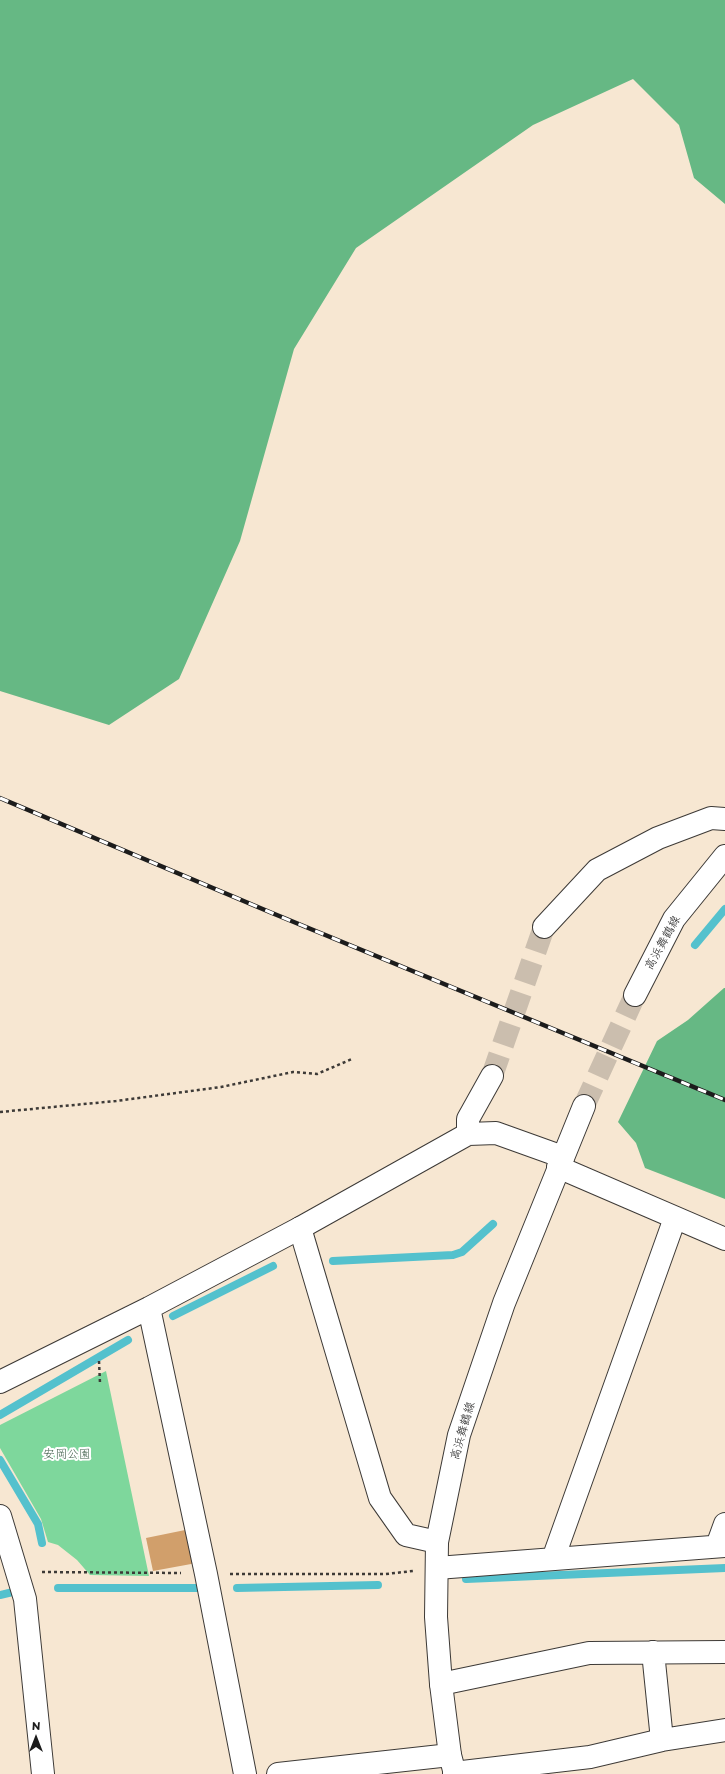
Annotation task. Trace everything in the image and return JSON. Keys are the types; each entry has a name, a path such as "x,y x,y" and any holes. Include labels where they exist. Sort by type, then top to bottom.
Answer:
{"street":[{"path":"544,927 597,870 658,838 711,818 725,819"},
{"name":"高浜舞鶴線","path":"635,995 674,919 725,856"},
{"path":"468,1134 468,1119 492,1076"},
{"name":"高浜舞鶴線","path":"453,1767 441,1684 436,1616 437,1542 459,1435 504,1303 584,1106"},
{"path":"0,1382 149,1308 300,1228 468,1134 496,1133 561,1162 675,1218 725,1239"},
{"path":"553,1559 675,1218"},
{"path":"300,1228 380,1498 406,1534 437,1542"},
{"path":"149,1308 206,1574 245,1774"},
{"path":"0,1516 25,1599 43,1774"},
{"path":"437,1568 721,1546 725,1524"},
{"path":"441,1684 589,1652 725,1652"},
{"path":"653,1652 662,1740"},
{"path":"278,1774 453,1767 590,1757 662,1740 725,1730"}],"path":[{"path":"0,1112 146,1097 220,1087 293,1072 317,1074 352,1059"},
{"path":"100,1374 100,1383"},
{"path":"18,1572 386,1574 437,1568"}],"green space":[{"path":"0,0 725,0 725,204 694,178 679,125 633,79 533,125 356,248 294,349 240,541 179,679 109,725 0,691"},
{"path":"724,988 725,1199 645,1168 636,1143 618,1122 657,1041 688,1020"},
{"name":"安岡公園","path":"106,1371 149,1576 90,1575 77,1560 58,1545 48,1542 41,1519 0,1448 0,1425"}],"building":[{"path":"195,1528 202,1562 153,1571 146,1538"}],"waterway":[{"path":"695,945 725,909"},
{"path":"333,1261 453,1255 462,1252 493,1224"},
{"path":"173,1316 273,1266"},
{"path":"0,1415 128,1340"},
{"path":"0,1460 38,1524 42,1543"},
{"path":"466,1579 725,1568"},
{"path":"237,1588 378,1585"},
{"path":"58,1588 207,1588"},
{"path":"0,1595 21,1590"}],"tunnel":[{"path":"492,1076 544,927"},
{"path":"584,1106 635,995"}],"railway":[{"path":"0,798 272,913 725,1100"}]}
